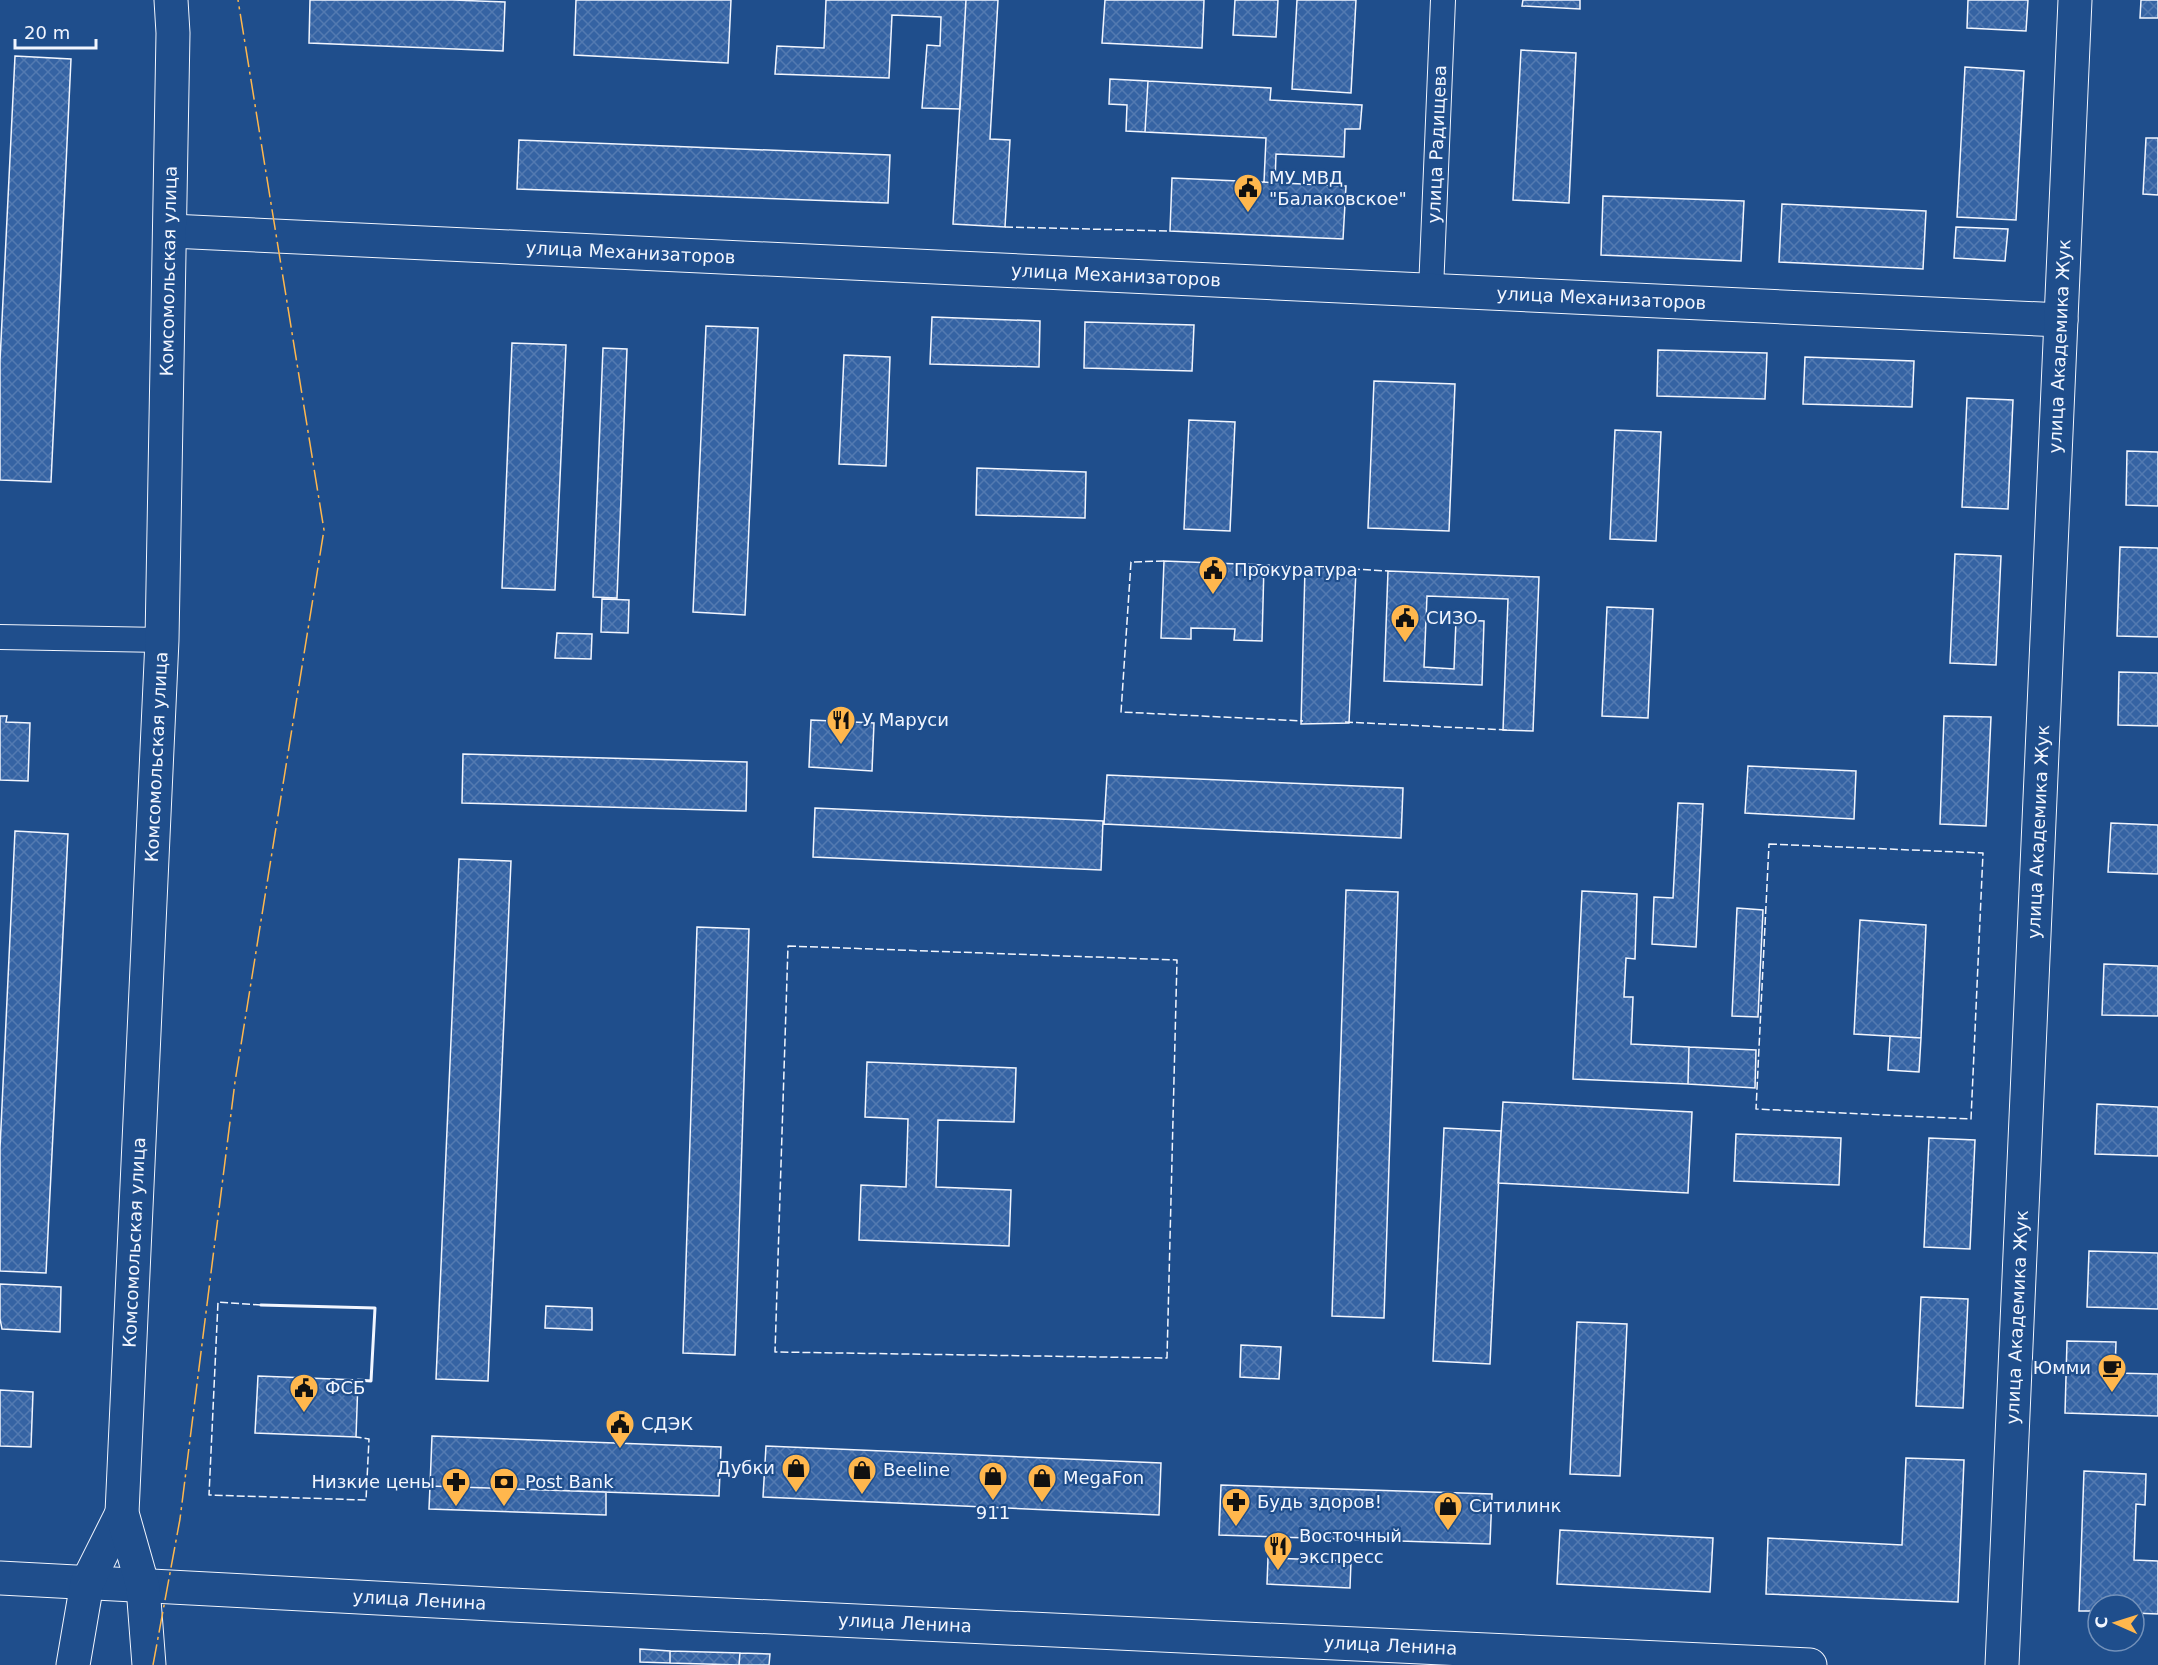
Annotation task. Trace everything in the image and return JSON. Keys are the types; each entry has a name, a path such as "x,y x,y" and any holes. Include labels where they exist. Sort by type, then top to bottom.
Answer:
{"main road":[{"name":"Комсомольская улица","path":"149,1665 143,1587 122,1513 162,640 171,231 173,33 171,0"},
{"name":"улица Академика Жук","path":"2002,1665 2075,0"},
{"name":"улица Механизаторов","path":"171,231 2061,320"},
{"name":"Комсомольская улица","path":"73,1665 87,1583 122,1513"},
{"name":"улица Ленина","path":"0,1578 143,1587 1810,1665"}],"street":[{"name":"улица Радищева","path":"1431,290 1443,0"},
{"path":"0,636 162,640"}],"building":[{"path":"310,0 505,2 503,51 309,43"},
{"path":"576,0 731,0 728,63 574,55"},
{"path":"826,0 966,0 960,109 922,108 927,45 940,46 941,17 892,15 889,78 775,74 777,46 824,48"},
{"path":"966,0 998,0 990,139 1010,140 1005,227 953,224"},
{"path":"1105,0 1204,0 1202,48 1102,43"},
{"path":"1235,0 1278,0 1276,37 1233,35"},
{"path":"1297,0 1356,0 1351,93 1292,89"},
{"path":"1523,0 1580,0 1580,9 1522,6"},
{"path":"1968,0 2028,0 2026,31 1967,28"},
{"path":"2141,0 2158,0 2158,18 2140,18"},
{"path":"1521,50 1576,53 1569,203 1513,200"},
{"path":"15,56 71,59 51,482 0,480 0,361"},
{"path":"1965,67 2024,71 2016,220 1957,217"},
{"path":"1110,79 1148,81 1145,132 1126,131 1127,105 1109,104"},
{"path":"1148,81 1271,88 1270,100 1362,105 1360,129 1345,129 1344,157 1276,154 1275,183 1264,182 1266,138 1145,132"},
{"path":"2146,138 2158,138 2158,195 2143,194"},
{"path":"519,140 890,155 888,203 517,189"},
{"path":"1172,178 1346,186 1343,239 1170,231"},
{"path":"1603,196 1744,201 1741,261 1601,255"},
{"path":"1782,204 1926,211 1923,269 1779,262"},
{"path":"1956,227 2008,229 2005,261 1954,258"},
{"path":"932,317 1040,321 1039,367 930,364"},
{"path":"1085,322 1194,325 1192,371 1084,368"},
{"path":"706,326 758,328 745,615 693,612"},
{"path":"512,343 566,345 555,590 502,588"},
{"path":"603,348 627,349 617,598 593,597"},
{"path":"1658,350 1767,353 1765,399 1657,396"},
{"path":"844,355 890,357 886,466 839,464"},
{"path":"1805,357 1914,361 1912,407 1803,404"},
{"path":"1374,381 1455,384 1449,531 1368,528"},
{"path":"1967,398 2013,400 2008,509 1962,507"},
{"path":"1189,420 1235,422 1230,531 1184,529"},
{"path":"1615,430 1661,432 1656,541 1610,539"},
{"path":"2127,451 2158,452 2158,506 2126,505"},
{"path":"977,468 1086,472 1085,518 976,515"},
{"path":"2120,547 2158,548 2158,637 2117,636"},
{"path":"1955,554 2001,556 1996,665 1950,663"},
{"name":"Прокуратура","path":"1164,561 1264,565 1262,641 1234,640 1235,629 1191,628 1191,639 1161,638"},
{"path":"1305,568 1356,570 1349,723 1301,724"},
{"name":"СИЗО","path":"1388,571 1539,577 1533,731 1503,730 1508,599 1427,596 1424,667 1454,669 1456,620 1484,621 1482,685 1384,681"},
{"path":"602,599 629,600 628,633 601,632"},
{"path":"1607,607 1653,609 1648,718 1602,716"},
{"path":"557,633 592,634 591,659 555,658"},
{"path":"2119,672 2158,673 2158,726 2118,725"},
{"path":"0,716 7,716 6,722 30,723 28,781 0,780"},
{"path":"1944,716 1991,717 1986,826 1940,824"},
{"name":"У Маруси","path":"811,720 874,723 872,771 809,767"},
{"path":"463,754 747,762 746,811 462,803"},
{"path":"1748,766 1856,771 1854,819 1745,813"},
{"path":"1107,775 1403,788 1401,838 1104,824"},
{"path":"1678,803 1703,804 1696,947 1652,944 1654,897 1673,898"},
{"path":"815,808 1103,821 1101,870 813,857"},
{"path":"2111,823 2158,825 2158,874 2108,872"},
{"path":"15,831 68,834 46,1273 0,1271 0,1148"},
{"path":"459,859 511,861 488,1381 436,1379"},
{"path":"1346,890 1398,892 1384,1318 1332,1316"},
{"path":"1582,891 1637,894 1635,959 1626,958 1624,997 1633,997 1631,1044 1689,1047 1688,1084 1573,1079"},
{"path":"1737,908 1763,910 1758,1017 1732,1016"},
{"path":"1860,920 1926,925 1921,1038 1854,1034"},
{"path":"697,927 749,929 735,1355 683,1353"},
{"path":"2104,964 2158,966 2158,1016 2102,1015"},
{"path":"1890,1036 1921,1038 1919,1072 1888,1070"},
{"path":"1689,1047 1756,1050 1755,1088 1688,1084"},
{"path":"867,1062 1016,1068 1014,1122 938,1120 936,1187 1011,1190 1009,1246 859,1240 861,1185 906,1187 908,1119 865,1117"},
{"path":"1503,1102 1692,1112 1688,1193 1498,1183"},
{"path":"2097,1104 2158,1107 2158,1156 2095,1154"},
{"path":"1444,1128 1501,1131 1490,1364 1433,1361"},
{"path":"1736,1134 1841,1138 1839,1185 1734,1181"},
{"path":"1929,1138 1975,1140 1970,1249 1924,1247"},
{"path":"2089,1251 2158,1253 2158,1309 2087,1307"},
{"path":"0,1284 61,1287 60,1332 2,1329"},
{"path":"1921,1297 1968,1299 1963,1408 1916,1406"},
{"path":"546,1306 592,1308 592,1330 545,1328"},
{"path":"1577,1322 1627,1324 1620,1476 1570,1474"},
{"name":"Юмми","path":"2067,1341 2116,1342 2115,1373 2158,1374 2158,1416 2065,1413"},
{"path":"1241,1345 1281,1347 1279,1379 1240,1377"},
{"path":"258,1376 358,1380 356,1437 255,1433"},
{"path":"0,1390 33,1392 31,1447 0,1446"},
{"path":"432,1436 721,1447 719,1496 430,1486"},
{"path":"766,1446 1161,1463 1159,1515 763,1497"},
{"path":"1906,1458 1964,1460 1958,1602 1766,1594 1768,1538 1902,1545"},
{"path":"2084,1471 2146,1474 2145,1505 2136,1504 2134,1560 2158,1561 2158,1614 2146,1614 2146,1593 2086,1593 2086,1611 2079,1611"},
{"path":"1221,1485 1492,1494 1490,1544 1219,1535"},
{"path":"430,1486 606,1492 606,1515 429,1509"},
{"path":"1560,1530 1713,1538 1710,1592 1557,1584"},
{"path":"1268,1558 1351,1561 1350,1588 1267,1584"},
{"path":"640,1649 670,1651 670,1663 640,1662"},
{"path":"670,1651 740,1653 739,1665 670,1663"},
{"path":"740,1653 770,1654 769,1665 739,1665"}],"fence":[{"path":"1005,227 1170,231"},
{"path":"1164,561 1131,562 1121,712 1303,721"},
{"path":"1264,565 1307,567"},
{"path":"1352,569 1388,571"},
{"path":"1345,722 1507,730"},
{"path":"1769,844 1983,853 1971,1119 1756,1109 1769,844"},
{"path":"788,946 1177,960 1167,1358 775,1352 788,946"},
{"path":"261,1305 218,1302 209,1495 366,1500 369,1439 356,1437"}],"wall":[{"path":"261,1305 375,1308 371,1381 358,1380"}],"power":[{"path":"153,1665 180,1519 235,1082 324,530 238,0"}],"place":[{"name":"МУ МВД \"Балаковское\"","path":"1248,214"},
{"name":"Прокуратура","path":"1213,596"},
{"name":"СИЗО","path":"1405,644"},
{"name":"У Маруси","path":"841,746"},
{"name":"Юмми","path":"2112,1394"},
{"name":"ФСБ","path":"304,1414"},
{"name":"СДЭК","path":"620,1450"},
{"name":"Дубки","path":"796,1494"},
{"name":"Beeline","path":"862,1496"},
{"name":"911","path":"993,1502"},
{"name":"MegaFon","path":"1042,1504"},
{"name":"Низкие цены","path":"456,1508"},
{"name":"Post Bank","path":"504,1508"},
{"name":"Будь здоров!","path":"1236,1528"},
{"name":"Ситилинк","path":"1448,1532"},
{"name":"Восточный экспресс","path":"1278,1572"}]}
